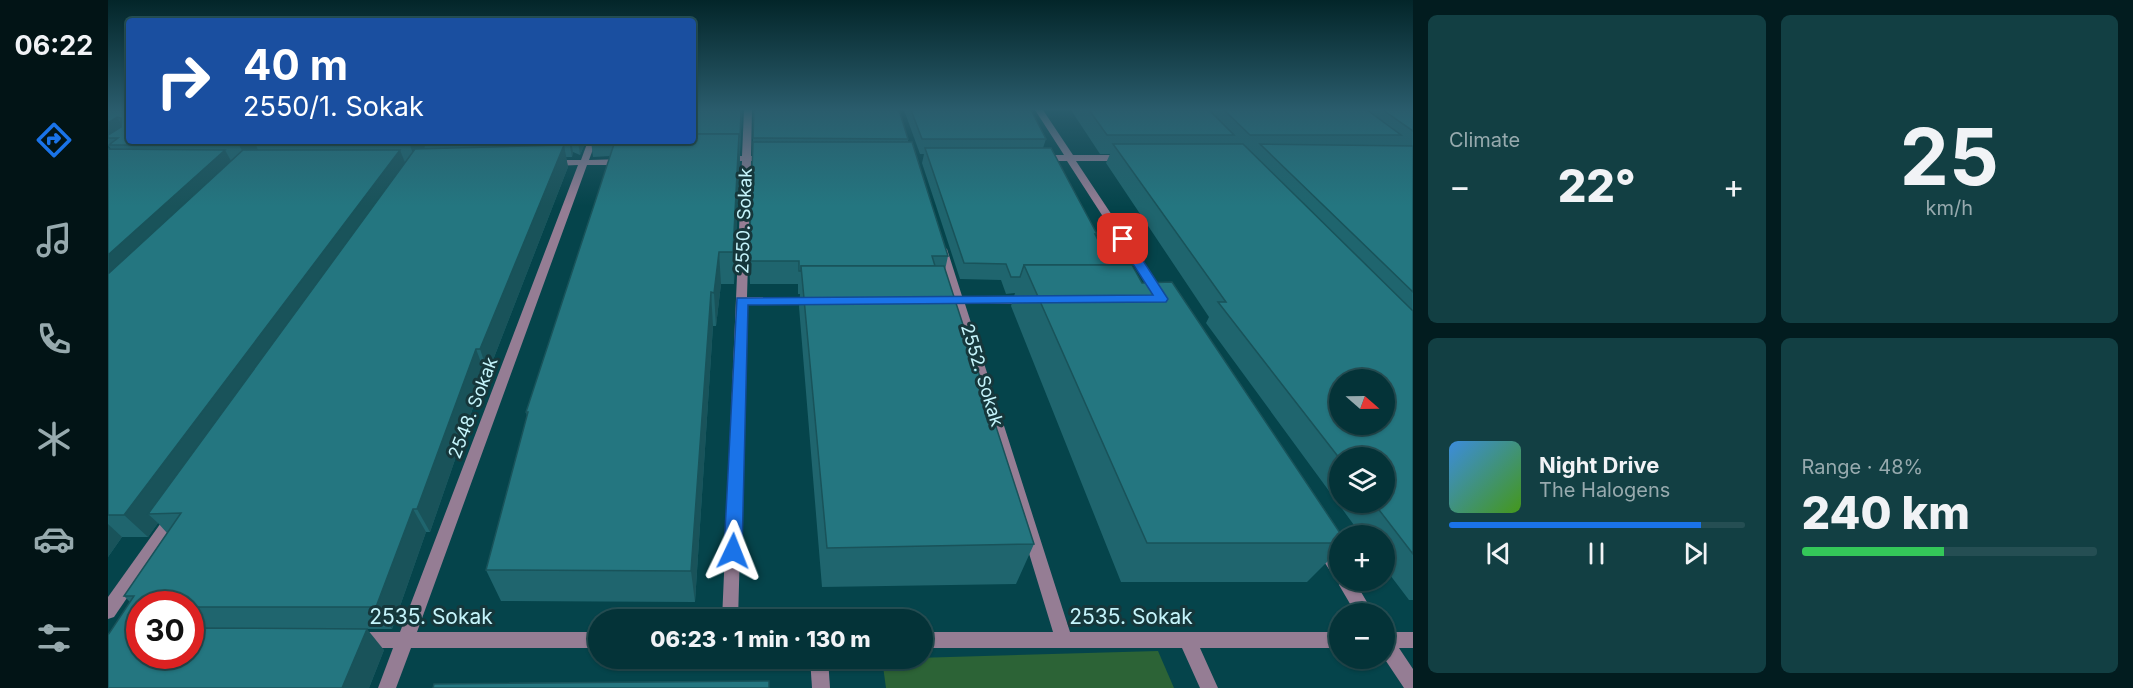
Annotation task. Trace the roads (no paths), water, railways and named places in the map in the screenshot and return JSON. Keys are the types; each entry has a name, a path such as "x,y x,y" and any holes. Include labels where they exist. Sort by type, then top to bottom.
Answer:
{"street":[{"name":"2550. Sokak","path":"730,609 747,142"},
{"path":"1060,142 1160,302"},
{"name":"2548. Sokak","path":"387,688 591,144"},
{"path":"712,159 782,158"},
{"path":"1037,158 1130,158"},
{"path":"537,164 630,162"},
{"name":"2552. Sokak","path":"938,234 1064,640"},
{"path":"935,300 1042,300"},
{"path":"741,301 833,301"},
{"path":"108,611 182,504"},
{"path":"1314,533 1329,556"},
{"name":"2535. Sokak","path":"345,640 588,640"},
{"name":"2535. Sokak","path":"933,640 1329,640"},
{"path":"1187,640 1209,688"},
{"path":"1395,641 1413,640"},
{"path":"1395,658 1413,686"},
{"path":"820,669 821,688"}]}
